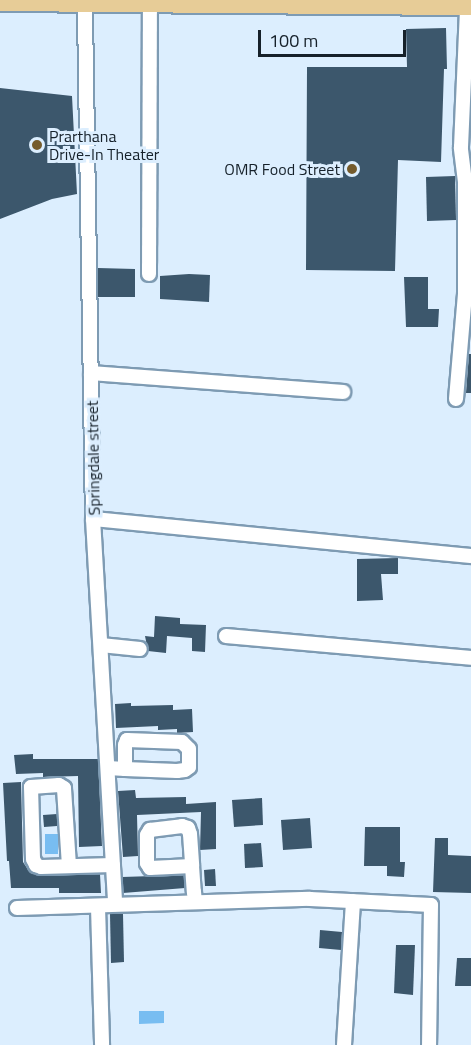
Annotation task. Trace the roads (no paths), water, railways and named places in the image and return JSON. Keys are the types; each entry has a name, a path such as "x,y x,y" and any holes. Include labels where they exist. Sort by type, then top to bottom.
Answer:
{"main road":[{"path":"0,3 382,3 469,11"},
{"path":"0,11 469,11"}],"street":[{"path":"456,399 465,293 465,182 461,147 469,11"},
{"name":"Springdale street","path":"85,12 93,519 115,904"},
{"path":"149,274 150,12"},
{"path":"91,373 343,392"},
{"path":"93,519 471,556"},
{"path":"226,636 471,658"},
{"path":"101,645 140,649"},
{"path":"108,768 125,769 185,770 189,767 189,749 182,741 127,740 124,745 125,769"},
{"path":"69,866 64,788 59,785 31,787 33,860 36,865 41,867 113,865"},
{"path":"192,866 195,902"},
{"path":"17,908 310,899 431,906 429,1045"},
{"path":"344,1045 353,901"},
{"path":"98,907 102,1045"}],"water":[{"path":"45,834 58,834 58,854 45,854"},
{"path":"139,1011 164,1011 164,1023 139,1024"}],"place":[{"name":"Prarthana Drive-In Theater","path":"37,145"},
{"name":"OMR Food Street","path":"352,169"}]}
